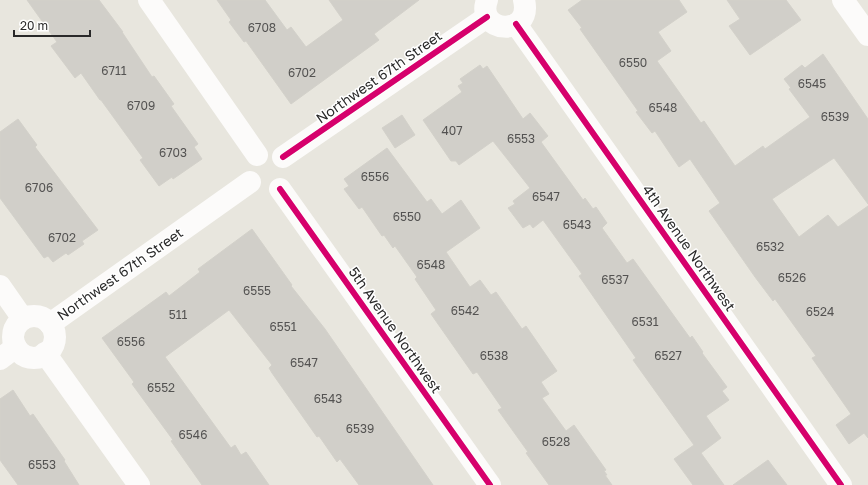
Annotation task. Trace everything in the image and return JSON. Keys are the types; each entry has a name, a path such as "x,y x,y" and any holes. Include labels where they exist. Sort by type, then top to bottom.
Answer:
{"street":[{"path":"149,0 257,155"},
{"path":"487,9 492,22 499,27 504,28 516,24 522,18 525,12 524,0"},
{"path":"843,0 868,36"},
{"name":"Northwest 67th Street","path":"283,158 487,9"},
{"name":"4th Avenue Northwest","path":"516,24 841,485"},
{"path":"267,151 281,155 283,158 289,167 290,175 288,181 280,189 272,193 263,192 254,187 250,182 247,169 250,162 257,155 267,151"},
{"name":"Northwest 67th Street","path":"50,324 250,182"},
{"name":"5th Avenue Northwest","path":"280,189 490,485"},
{"path":"0,286 23,319"},
{"path":"36,316 42,318 50,324 52,327 54,340 52,347 42,356 35,358 22,354 8,353 14,330 23,319 36,316"},
{"path":"45,353 139,485"}],"building":[{"path":"27,0 99,0 123,32 152,77 154,76 174,104 171,106 198,144 194,147 202,159 173,179 172,177 159,186 140,160 143,158 81,73 75,78 51,46 57,42"},
{"path":"217,0 265,0 287,30 291,27 306,47 343,20 329,0 419,0 374,34 379,40 291,104 246,41 244,42 229,22 231,20"},
{"path":"582,0 679,0 687,12 658,32 671,51 657,61 701,123 704,121 735,166 763,146 765,149 810,117 789,89 791,88 784,79 802,65 805,68 823,54 868,119 868,204 834,158 772,199 799,237 828,215 838,227 868,206 868,438 864,433 849,444 836,425 851,414 812,358 816,356 775,299 773,301 755,277 709,211 720,203 690,159 679,167 655,131 652,133 636,112 638,111 580,29 582,28 568,10"},
{"path":"727,0 786,0 801,20 750,55 729,26 740,19"},
{"path":"480,65 483,69 487,66 523,119 530,113 548,136 541,142 583,200 585,198 593,209 596,207 607,223 602,228 627,263 633,259 690,338 692,336 703,352 702,353 727,387 722,391 729,400 706,416 721,438 701,453 724,485 693,485 674,459 694,445 633,360 636,358 579,276 582,274 543,220 533,228 530,224 523,228 508,208 515,204 513,201 530,188 493,141 459,165 456,161 451,161 423,120 462,92 458,86 463,83 460,79"},
{"path":"402,115 415,135 395,148 382,128"},
{"path":"18,119 37,145 35,147 98,230 82,241 84,244 68,255 66,253 53,262 48,256 44,258 0,198 0,132"},
{"path":"387,148 427,202 431,199 442,214 461,200 480,228 446,252 470,287 480,280 491,295 496,292 522,329 526,326 557,371 541,382 549,394 542,398 566,431 574,425 606,470 604,471 607,475 605,475 612,485 549,485 498,410 502,408 477,372 473,374 431,314 436,310 415,279 417,277 395,246 393,248 384,235 382,236 362,207 359,209 344,189 349,186 344,179"},
{"path":"252,229 292,285 291,286 325,329 433,485 359,485 340,459 337,462 319,436 317,437 272,373 269,368 272,365 229,310 165,357 231,448 235,445 241,455 246,452 269,485 202,485 171,441 173,440 132,384 134,382 102,338 166,292 169,296 200,272 198,269"},
{"path":"13,390 30,416 33,414 65,460 64,461 79,485 18,485 0,460 0,399"},
{"path":"768,460 787,485 733,485"}],"cycle path":[{"path":"283,157 487,17"},
{"path":"516,24 841,485"},
{"path":"280,189 490,485"}]}
